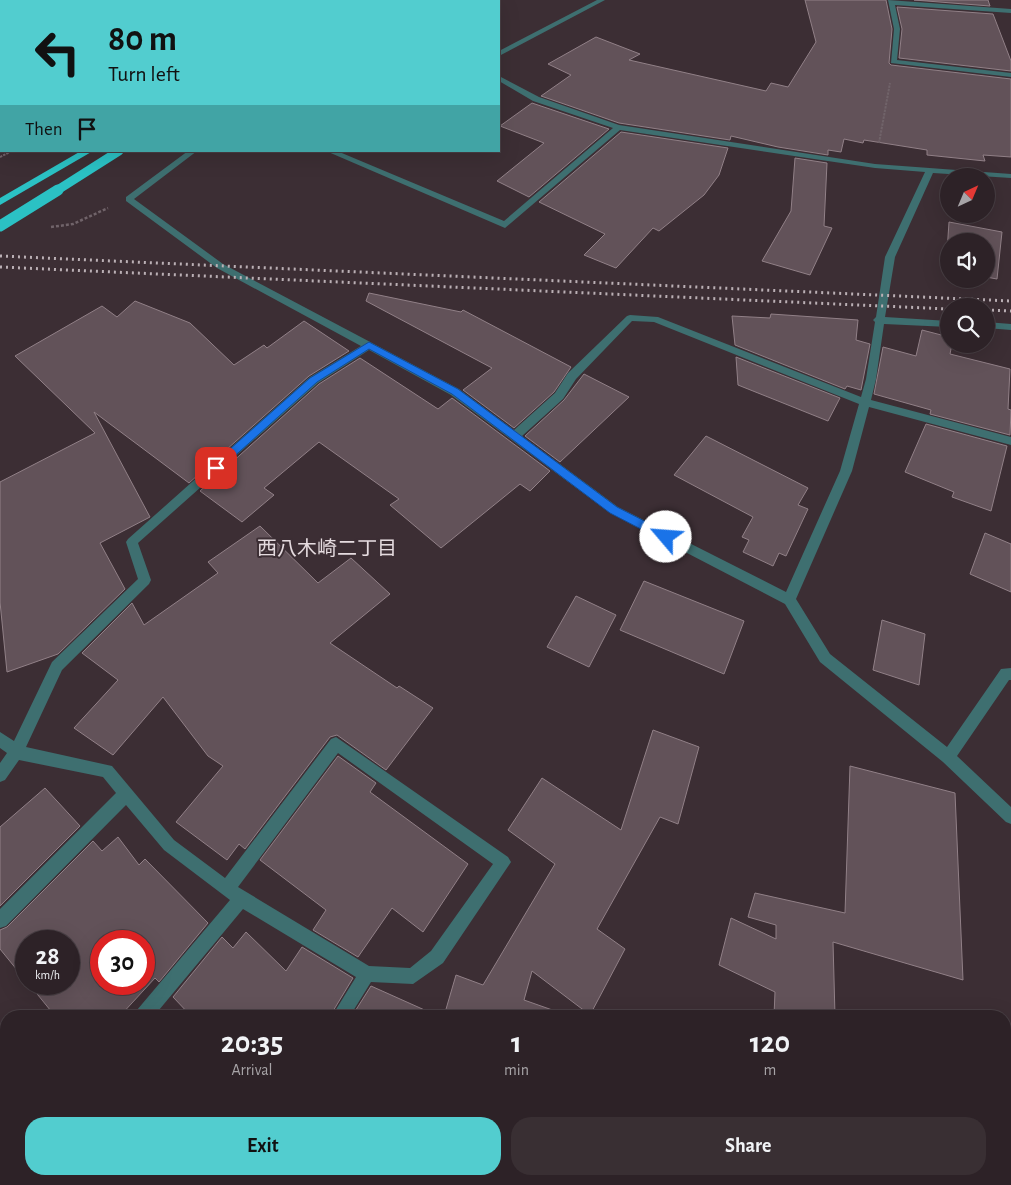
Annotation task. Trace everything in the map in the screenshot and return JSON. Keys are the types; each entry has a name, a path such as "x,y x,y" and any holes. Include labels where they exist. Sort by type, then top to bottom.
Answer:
{"highway":[{"path":"0,202 86,152"},
{"path":"0,226 118,152"}],"street":[{"path":"500,53 602,0"},
{"path":"989,0 994,10"},
{"path":"1011,11 891,2 897,29 894,62 1011,75"},
{"path":"500,79 536,99 618,127 875,166 1011,176"},
{"path":"332,152 505,225 618,127"},
{"path":"192,152 129,199 220,266 455,392 614,510 789,600 825,658 948,758 1011,818"},
{"path":"789,600 846,471 871,379 878,320 883,306 890,257 930,171"},
{"path":"515,436 559,396 572,376 630,318 655,319 864,402 1011,441"},
{"path":"878,320 940,323"},
{"path":"995,326 1011,327"},
{"path":"0,774 16,752 57,666 145,580 132,542 314,380 369,345"},
{"path":"948,758 1006,673 1011,674"},
{"path":"0,739 16,752 107,771 169,846 242,899 367,974 413,976 437,957 503,862 336,744 227,888"},
{"path":"0,920 126,794"},
{"path":"148,1010 242,899"},
{"path":"344,1010 367,974"}],"path":[{"path":"875,166 894,62"}],"building":[{"path":"805,0 886,0 892,29 889,63 891,65 1011,79 1011,157 983,155 985,161 927,155 927,150 864,140 863,143 844,139 841,152 828,150 828,155 778,147 731,136 730,140 619,123 541,96 571,75 548,64 596,37 640,54 629,60 766,91 771,83 788,87 816,42"},
{"path":"914,0 988,0 990,6"},
{"path":"897,7 993,14 1011,61 1011,71 899,58 902,29"},
{"path":"532,103 609,129 529,197 497,181 544,143 500,126"},
{"path":"621,132 728,148 719,175 704,195 659,231 653,228 616,268 584,255 605,234 539,202"},
{"path":"795,158 827,163 824,226 832,228 810,275 762,261 791,211"},
{"path":"949,223 1002,232 997,279 995,279 995,233 948,233"},
{"path":"369,293 461,312 463,310 571,367 554,392 514,428 463,390 492,368 366,301"},
{"path":"135,301 190,323 234,365 264,345 267,348 304,321 349,351 309,376 189,483 94,412 150,517 100,543 125,589 58,654 7,672 0,602 0,482 95,433 15,356 102,306 117,317"},
{"path":"771,314 858,320 856,340 870,344 861,390 847,386 845,389 735,345 732,316 770,318"},
{"path":"922,330 940,335 940,353 950,353 1010,369 1008,409 1011,410 1010,435 930,414 931,410 874,394 883,347 916,356"},
{"path":"736,357 840,398 828,421 738,385"},
{"path":"360,358 438,409 452,398 550,471 530,491 520,484 441,548 390,505 399,499 319,442 264,488 274,495 242,522 200,491 319,384"},
{"path":"584,374 629,397 560,462 525,436 564,400"},
{"path":"926,424 1007,446 991,511 952,497 954,492 905,472"},
{"path":"706,436 808,488 798,505 808,509 786,556 779,553 773,566 743,552 749,540 742,537 753,517 674,475"},
{"path":"260,526 318,583 351,558 390,594 330,643 397,688 399,686 433,708 386,770 337,735 330,737 245,849 239,844 227,860 176,822 223,766 208,756 163,697 113,755 74,728 118,680 82,653 132,603 144,625 218,573 208,562"},
{"path":"985,533 1011,544 1011,592 970,574"},
{"path":"644,581 744,621 724,674 620,630"},
{"path":"576,596 616,615 589,667 547,647"},
{"path":"882,620 925,634 919,685 873,670"},
{"path":"653,730 699,747 678,824 660,817 597,929 625,949 593,1010 583,1010 532,971 524,1000 552,1010 446,1010 456,975 483,985 555,864 508,830 542,778 621,830"},
{"path":"338,756 376,783 370,792 468,864 423,932 392,908 358,957 313,930 326,910 260,860"},
{"path":"850,766 955,793 963,980 833,942 835,1010 774,1010 775,992 719,965 731,918 776,939 776,925 748,917 755,893 845,913"},
{"path":"45,788 80,826 0,906 0,827"},
{"path":"118,837 139,865 145,859 208,923 159,982 155,978 155,930 90,930 90,995 139,995 126,1010 50,1010 38,995 80,995 80,930 15,930 15,967 0,949 0,930 7,927 93,841 102,851"},
{"path":"246,932 286,971 302,947 353,978 334,1010 185,1010 173,997 222,937 233,948"},
{"path":"371,986 425,1010 356,1010"}],"railway":[{"path":"0,256 1011,301"},
{"path":"0,267 940,309"},
{"path":"995,310 1011,311"}],"district":[{"name":"西八木崎二丁目","path":"327,548"}],"route":[{"path":"216,468 314,380 369,345 455,392 614,510 666,537"}]}
